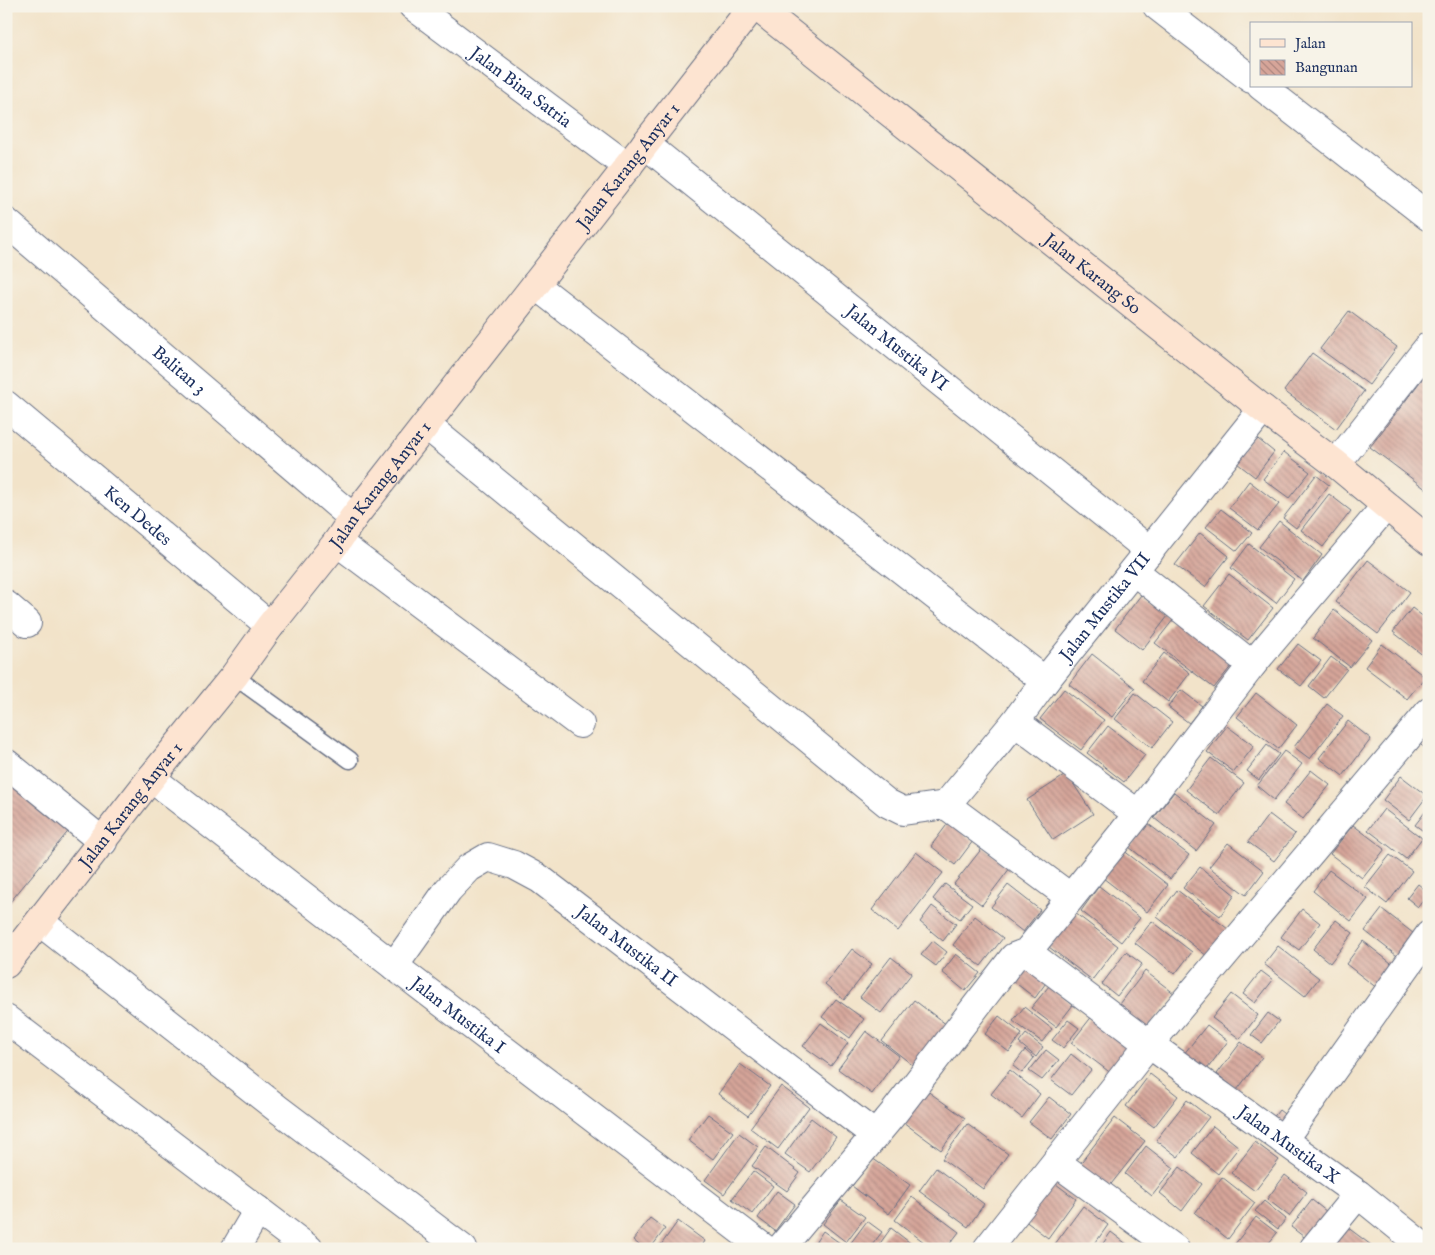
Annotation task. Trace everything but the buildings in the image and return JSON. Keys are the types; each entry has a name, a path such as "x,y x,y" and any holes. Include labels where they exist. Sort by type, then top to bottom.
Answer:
{"main road":[{"name":"Jalan Karang Anyar 1","path":"6,964 151,778 234,676 270,626 337,542 353,518 755,6"},
{"name":"Jalan Karang So","path":"755,6 1263,409 1336,464 1385,507 1429,541"}],"street":[{"name":"Jalan Bina Satria","path":"413,6 628,167"},
{"path":"1157,6 1250,78"},
{"path":"1263,88 1429,217"},
{"name":"Jalan Mustika VI","path":"645,144 1142,561 1252,665"},
{"name":"Balitan 3","path":"6,222 353,518"},
{"path":"535,285 1045,682"},
{"path":"1336,464 1429,346"},
{"name":"Ken Dedes","path":"6,406 270,626"},
{"name":"Jalan Mustika VII","path":"946,805 1015,722 1263,409"},
{"path":"426,425 887,803 903,810 946,805 1070,897"},
{"path":"780,1249 875,1135 1014,957 1028,952 1138,814 1252,665 1385,507"},
{"path":"337,542 580,724"},
{"path":"6,606 27,623"},
{"path":"987,1249 1149,1044 1429,712"},
{"path":"1015,722 1138,814"},
{"path":"6,764 103,842"},
{"name":"Jalan Mustika I","path":"151,778 765,1249"},
{"name":"Jalan Mustika II","path":"394,966 448,890 469,868 488,857 514,864 540,879 875,1135"},
{"path":"40,922 270,1103 463,1249"},
{"path":"1283,1140 1429,936"},
{"name":"Jalan Mustika X","path":"1028,952 1149,1044 1358,1194 1426,1249"},
{"path":"6,1019 309,1249"},
{"path":"1056,1162 1175,1249"},
{"path":"1314,1249 1358,1194"},
{"path":"235,1249 258,1210"}],"lane":[{"path":"234,676 350,760"}]}
